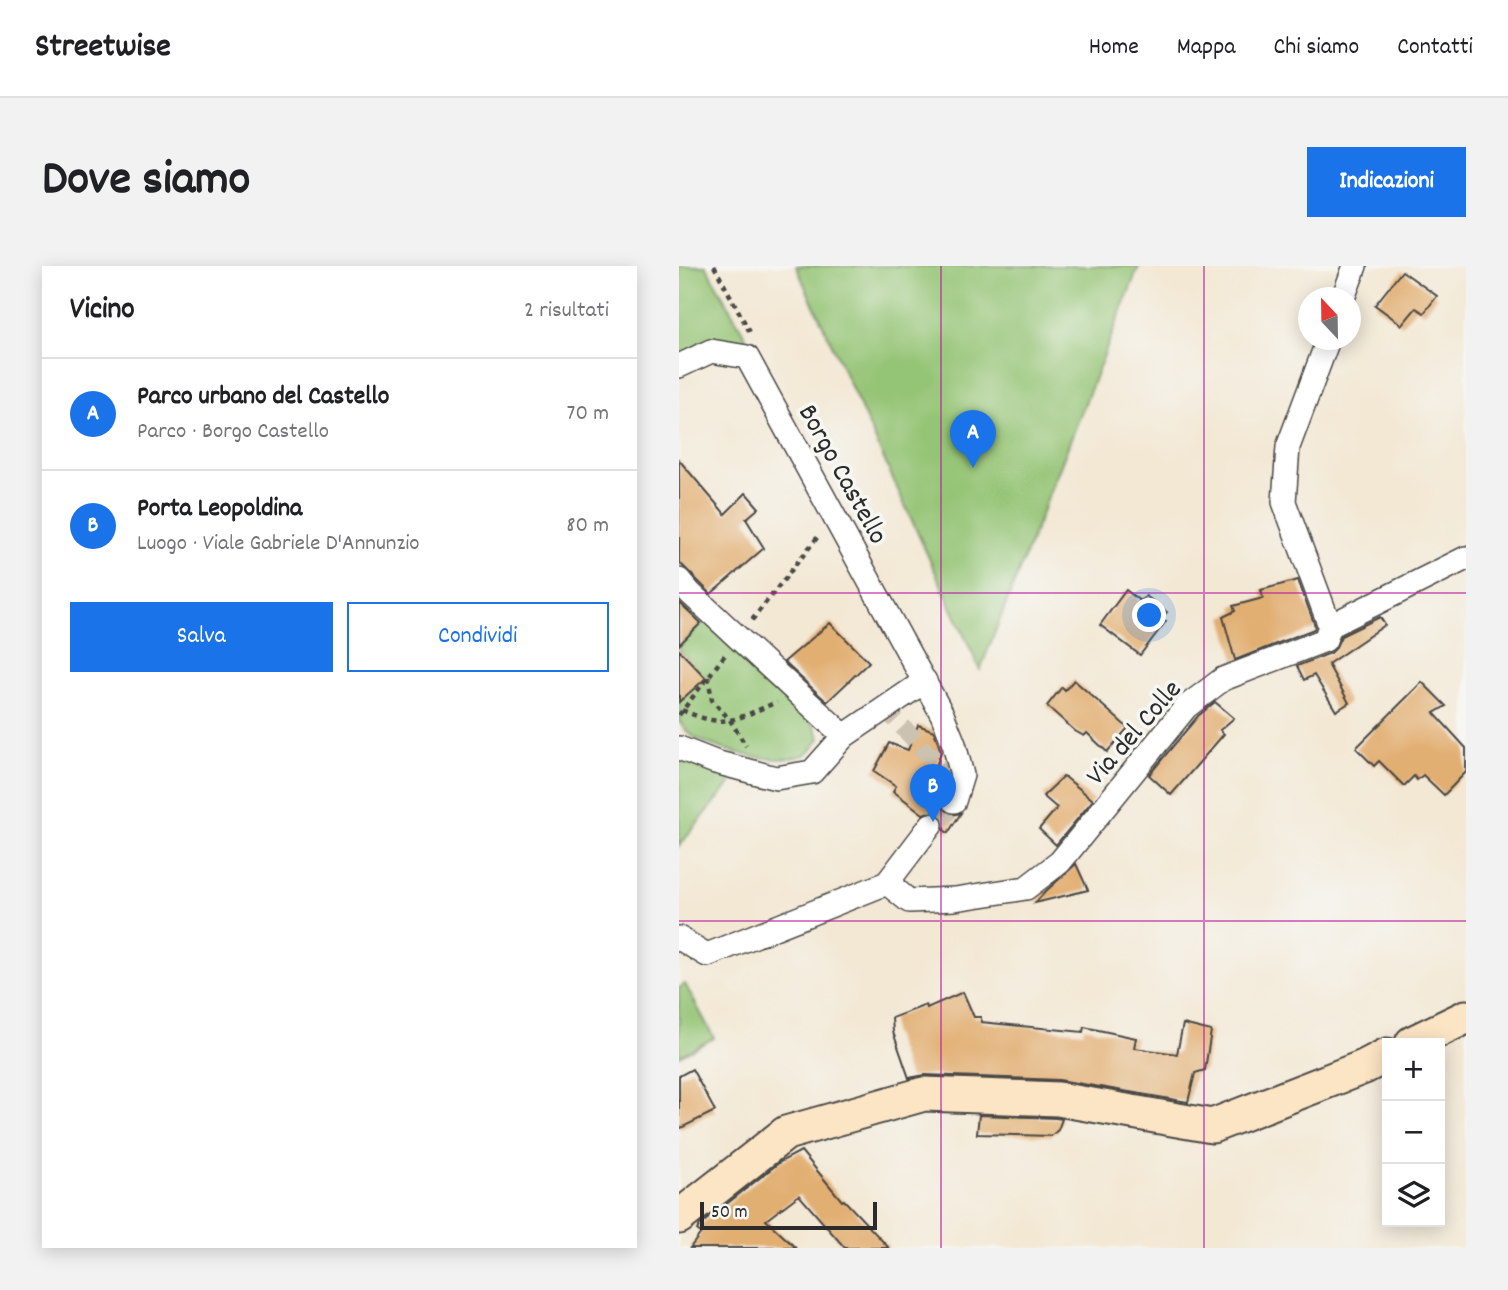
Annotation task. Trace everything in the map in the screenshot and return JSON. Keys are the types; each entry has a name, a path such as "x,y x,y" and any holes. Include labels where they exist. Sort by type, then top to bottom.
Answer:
{"main road":[{"path":"1422,1038 1466,1017"},
{"path":"679,1217 786,1133 924,1094 1058,1099 1212,1126 1382,1058"}],"street":[{"path":"1347,287 1355,266"},
{"path":"1324,350 1288,447 1284,502 1330,626"},
{"name":"Borgo Castello","path":"679,366 711,351 747,357 942,714 962,775 954,801"},
{"name":"Via del Colle","path":"887,883 909,901 955,899 1026,888 1067,853 1186,707 1223,679 1325,640 1330,626 1466,558"},
{"path":"679,580 844,736"},
{"path":"679,748 776,778 812,772 844,736 925,681"},
{"path":"679,938 706,955 887,883 931,825"}],"path":[{"path":"798,693 718,723 681,713 834,516"},
{"path":"708,677 712,700 730,720 747,747"}],"green space":[{"path":"679,266 706,266 754,352 732,342 715,341 679,358"},
{"path":"796,266 1139,266 980,670"},
{"path":"705,619 813,723 820,738 807,753 776,759 732,752 694,737 679,722 679,702 705,678 679,650 679,645"},
{"path":"679,759 735,778 679,846"},
{"path":"685,984 714,1038 679,1056 679,988"}],"building":[{"path":"1402,271 1437,296 1424,313 1416,308 1402,325 1375,305"},
{"path":"679,460 725,514 746,493 759,508 746,519 764,548 711,594 679,562"},
{"path":"1298,580 1314,629 1235,660 1223,617 1235,611 1233,606 1263,598 1261,590"},
{"path":"1126,590 1140,601 1146,596 1167,612 1161,618 1166,621 1140,655 1100,625"},
{"path":"679,602 701,623 679,645"},
{"path":"1380,617 1385,625 1328,664 1349,703 1336,711 1314,675 1304,680 1297,666 1331,653 1341,636"},
{"path":"830,623 869,662 827,702 784,662"},
{"path":"679,650 706,678 679,702"},
{"path":"1074,680 1128,728 1107,752 1087,733 1084,736 1075,731 1047,706 1062,687 1065,690"},
{"path":"1422,682 1446,706 1434,713 1466,748 1466,772 1444,795 1423,775 1417,780 1414,776 1404,786 1379,761 1374,766 1356,748"},
{"path":"1215,702 1234,718 1220,730 1224,734 1171,795 1149,775 1198,716"},
{"path":"918,725 934,731 941,752 930,784 941,795 940,803 944,811 951,815 961,813 948,833 944,830 944,820 940,814 932,811 923,814 893,791 896,786 874,771 889,743 908,750"},
{"path":"1064,776 1093,800 1056,845 1039,829 1057,808 1043,796"},
{"path":"1076,864 1088,890 1035,903 1046,891"},
{"path":"963,992 974,1017 981,1017 981,1022 1083,1032 1084,1027 1136,1038 1134,1048 1177,1054 1183,1024 1211,1031 1205,1070 1195,1073 1188,1102 1059,1080 925,1075 909,1078 893,1032 892,1018 926,1005 927,1008"},
{"path":"692,1069 715,1111 679,1129 679,1076"},
{"path":"979,1115 1062,1119 1058,1130 1051,1136 977,1134"},
{"path":"801,1151 842,1201 844,1200 889,1248 845,1248 799,1195 766,1220 796,1248 690,1248 701,1233 697,1230 700,1225 780,1162"}],"tunnel":[{"path":"884,707 926,752 962,775"},
{"path":"931,825 954,801"}],"place":[{"name":"Parco urbano del Castello","path":"973,468"},
{"name":"Porta Leopoldina","path":"933,822"}]}
